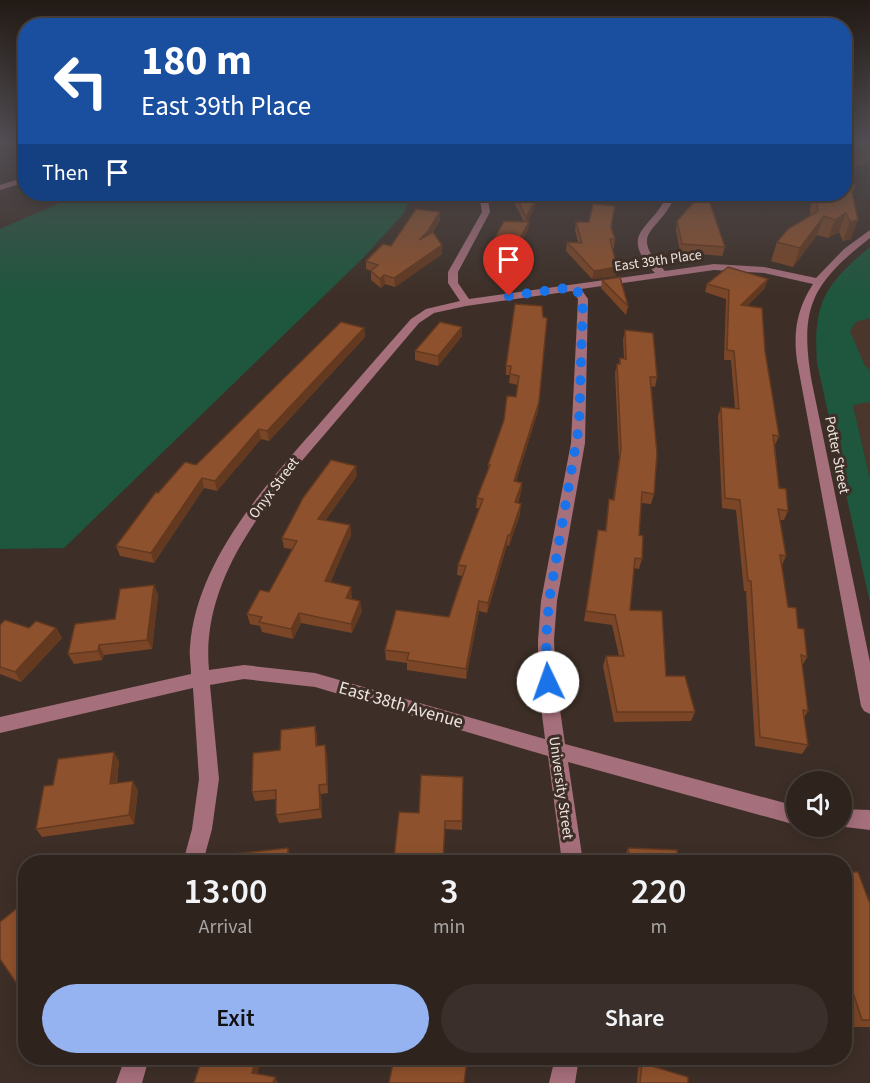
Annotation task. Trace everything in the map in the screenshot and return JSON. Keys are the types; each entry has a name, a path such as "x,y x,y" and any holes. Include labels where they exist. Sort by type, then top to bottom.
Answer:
{"street":[{"path":"466,303 453,283 453,272 486,212 486,201"},
{"path":"662,273 646,257 641,241 645,231 667,209 670,201"},
{"name":"Potter Street","path":"870,233 833,265 819,282 808,299 801,324 801,351 870,706"},
{"name":"East 39th Place","path":"466,303 704,268 738,267 780,272 819,282"},
{"name":"University Street","path":"571,855 548,682 546,640 549,601 579,426 583,299 574,287"},
{"name":"Onyx Street","path":"195,855 202,829 209,779 198,648 206,606 234,543 278,480 415,321 430,311 466,303"},
{"name":"East 38th Avenue","path":"0,724 201,679 244,672 315,680 786,813"},
{"path":"852,819 870,819"},
{"path":"129,1083 135,1065"},
{"path":"562,1083 566,1065"}],"shaded area":[{"path":"870,303 870,479 853,405 839,325 855,309"}],"green space":[{"path":"64,201 409,201 404,213 364,257 64,548 0,549 0,229"},
{"path":"870,247 870,318 856,322 850,331 865,366 870,370 870,402 853,405 870,479 870,603 817,363 816,342 820,310 825,297 842,273"}],"building":[{"path":"852,194 858,220 850,222 846,213 835,220 824,216 800,248 777,242 788,229 818,211 817,201 852,201"},
{"path":"518,201 535,201 526,217"},
{"path":"695,201 709,201 725,247 682,244 677,221"},
{"path":"593,204 615,206 611,227 615,239 610,239 617,267 594,271 567,242 582,243 576,222 589,222"},
{"path":"416,209 440,212 428,231 419,240 433,232 442,245 394,278 384,275 380,279 371,271 378,265 366,261 383,244 391,246"},
{"path":"504,221 529,222 507,262 491,245"},
{"path":"728,267 768,279 741,305 762,308 765,351 779,436 773,435 779,488 786,489 788,511 778,509 786,556 780,555 788,607 796,608 798,628 804,629 807,657 801,655 808,711 803,710 808,745 760,737 751,581 748,581 740,500 725,498 721,407 739,409 734,351 727,350 729,290 707,284"},
{"path":"620,277 628,306 602,280"},
{"path":"515,304 542,306 543,317 547,318 539,402 514,481 522,483 515,502 521,504 510,536 508,535 488,603 479,601 466,669 407,660 409,653 385,650 396,610 449,617 466,566 458,565 483,499 477,498 504,420 507,396 516,397 519,376 510,374 511,366 506,366"},
{"path":"341,322 364,328 267,431 259,429 215,481 202,478 151,553 116,546 156,492 158,493 185,462 196,465"},
{"path":"440,322 462,327 438,356 415,351"},
{"path":"625,330 653,333 657,377 650,377 657,453 654,494 642,492 639,535 643,536 642,559 635,558 630,610 662,611 666,676 685,676 695,712 617,712 606,656 624,656 615,615 586,611 598,530 606,531 609,499 614,500 621,448 617,364 620,364 620,358 626,359"},
{"path":"331,460 356,466 318,519 350,525 325,581 351,587 346,598 360,601 351,624 299,613 291,629 259,622 262,617 247,614 260,590 269,592 297,541 282,538 303,498"},
{"path":"154,585 147,640 99,645 98,651 68,654 75,624 115,619 120,589"},
{"path":"5,620 29,628 36,621 56,628 15,672 0,667 0,625"},
{"path":"315,726 316,746 325,745 327,784 319,785 320,809 276,815 276,790 252,792 253,753 280,750 281,730"},
{"path":"114,752 110,784 133,781 129,815 36,829 44,786 53,785 58,759"},
{"path":"421,775 463,777 462,821 445,821 443,855 394,855 399,812 419,813"},
{"path":"288,848 288,855 234,854"},
{"path":"628,848 677,850 677,855 629,855"},
{"path":"852,872 858,872 870,904 870,1020 862,1020 852,989"},
{"path":"18,907 17,984 0,959 0,922"},
{"path":"200,1065 254,1065 252,1073 275,1077 273,1083 194,1083"},
{"path":"393,1065 466,1065 464,1083 389,1083"},
{"path":"642,1065 688,1077 688,1083 640,1083"}],"route":[{"path":"509,296 574,287 583,299 578,443 549,601 546,640 548,682"}]}
